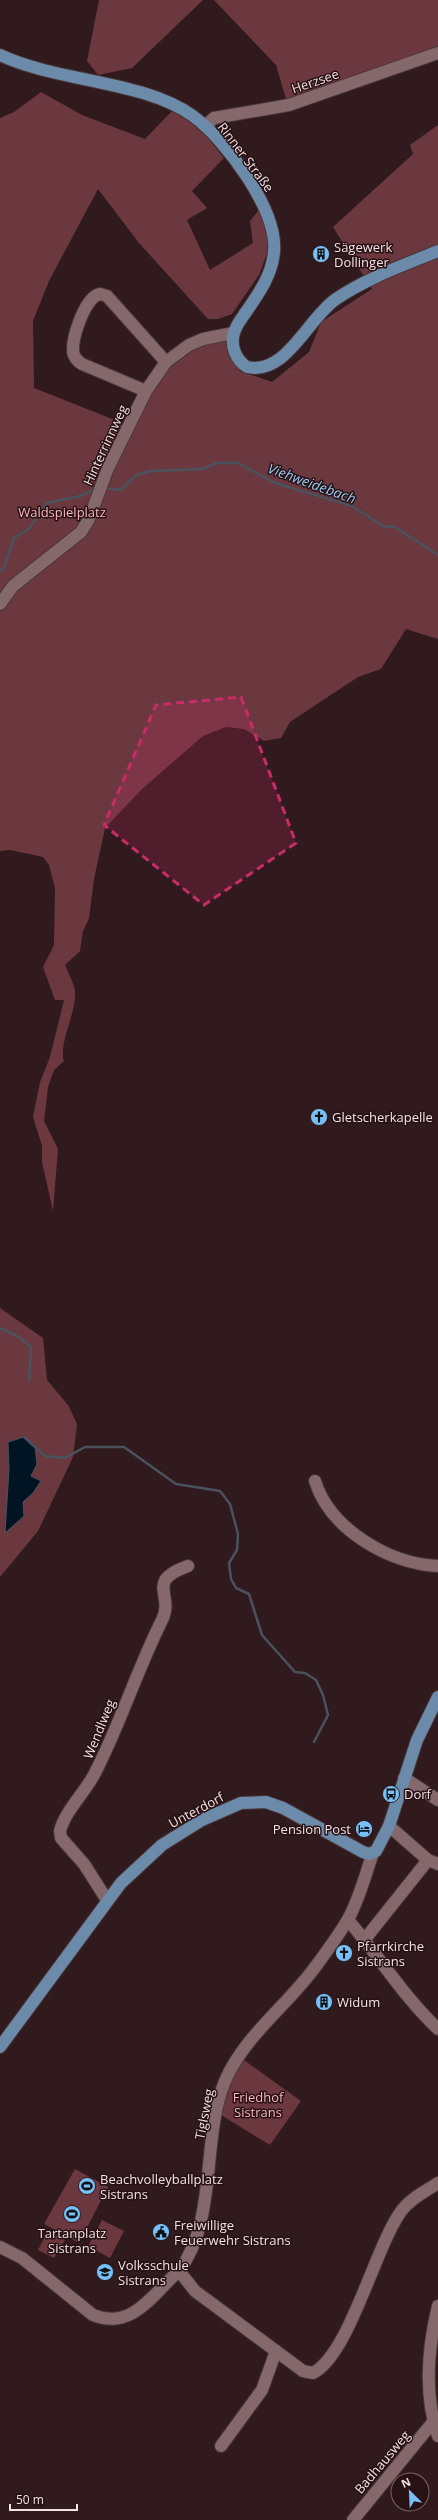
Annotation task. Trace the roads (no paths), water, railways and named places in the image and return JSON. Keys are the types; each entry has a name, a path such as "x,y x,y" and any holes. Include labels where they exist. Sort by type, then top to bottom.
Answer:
{"main road":[{"name":"Rinner Straße","path":"0,55 24,64 150,95 179,108 205,126 226,150 254,188 267,212 274,231 271,268 258,294 233,333"},
{"path":"233,333 235,352 242,364 252,368 268,367 285,354 320,312 336,299 386,273 438,251"},
{"path":"373,1853 380,1848 389,1826 417,1740 438,1697"},
{"name":"Unterdorf","path":"0,2047 107,1900 131,1872 162,1845 208,1817 248,1802 266,1802 279,1806 363,1852 373,1853"}],"street":[{"name":"Herzsee","path":"205,126 214,118 289,105 436,54"},
{"path":"146,391 82,364 75,358 73,352 75,338 90,300 100,294 107,296 166,362"},
{"name":"Hinterrinnweg","path":"0,604 13,586 81,532 89,519 108,468 146,391 166,362 189,345 203,339 233,333"},
{"path":"315,1481 321,1498 327,1507 369,1544 390,1555 427,1566 438,1566"},
{"name":"Wendlweg","path":"107,1900 84,1864 61,1838 60,1831 96,1772 139,1667 164,1615 164,1583 170,1574 188,1566"},
{"path":"404,1778 438,1800"},
{"path":"365,1939 433,1862 389,1826"},
{"name":"Tiglsweg","path":"0,2247 22,2258 93,2315 106,2319 121,2319 134,2313 179,2271 187,2261 198,2229 204,2198 215,2117 226,2080 245,2046 316,1966 348,1920 373,1853"},
{"path":"348,1920 365,1939 390,1976 438,2029"},
{"path":"179,2271 195,2291 276,2351 308,2373 318,2371 330,2356 353,2316 392,2226 401,2211 412,2200 438,2183"},
{"path":"438,2306 430,2359 433,2422 438,2436"},
{"path":"221,2446 262,2390 276,2351"},
{"name":"Badhausweg","path":"353,2520 433,2422"}],"water":[{"path":"24,1437 35,1447 37,1464 31,1476 41,1481 33,1493 23,1502 24,1516 5,1533 9,1469 8,1442"}],"waterway":[{"name":"Viehweidebach","path":"105,488 120,490 137,475 151,471 203,469 216,463 238,463 275,483 352,506 383,526 395,527 438,555"},
{"name":"Viehweidebach","path":"0,571 4,568 14,538 29,529 47,503 80,496 95,489"},
{"path":"0,1328 19,1337 31,1347 29,1381"},
{"path":"24,1437 45,1456 65,1458 85,1447 124,1447 176,1484 220,1491 230,1504 238,1534 237,1550 229,1563 231,1579 236,1588 249,1594 262,1635 295,1672 305,1673 316,1680 323,1695 328,1715 314,1742"}],"place":[{"name":"Sägewerk Dollinger","path":"321,254"},
{"name":"Gletscherkapelle","path":"319,1117"},
{"name":"Dorf","path":"391,1794"},
{"name":"Pension Post","path":"364,1829"},
{"name":"Pfarrkirche Sistrans","path":"344,1953"},
{"name":"Widum","path":"324,2002"},
{"name":"Beachvolleyballplatz Sistrans","path":"87,2186"},
{"name":"Tartanplatz Sistrans","path":"72,2214"},
{"name":"Freiwillige Feuerwehr Sistrans","path":"161,2232"},
{"name":"Volksschule Sistrans","path":"105,2272"}],"park label":[{"name":"Waldspielplatz","path":"62,512"},
{"name":"Friedhof Sistrans","path":"258,2104"}]}
